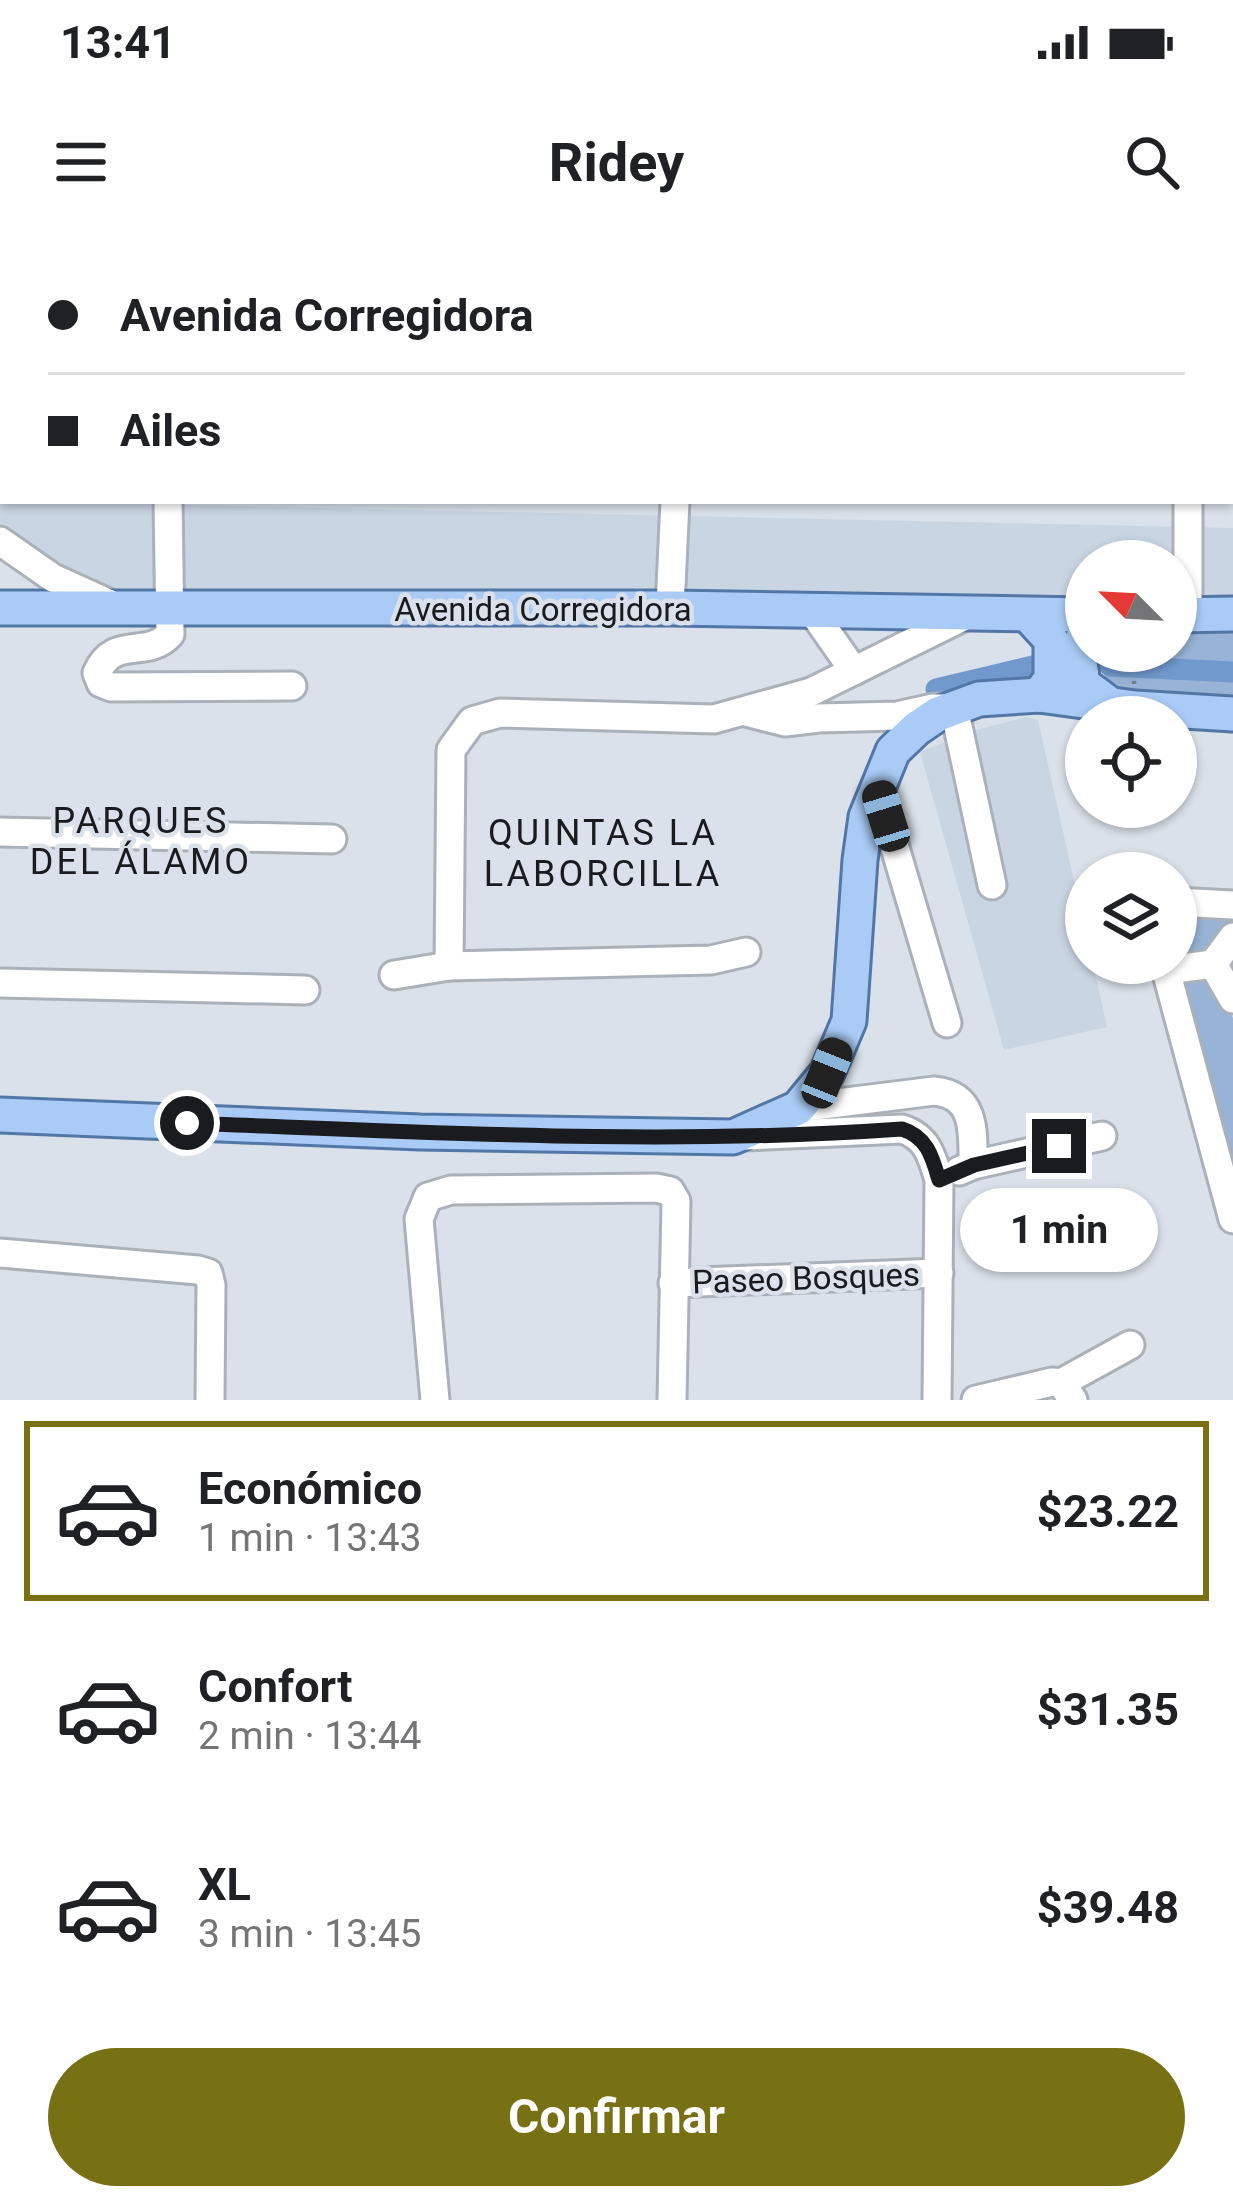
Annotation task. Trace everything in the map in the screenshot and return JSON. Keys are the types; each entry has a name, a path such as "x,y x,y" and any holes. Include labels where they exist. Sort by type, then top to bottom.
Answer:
{"main road":[{"name":"Avenida Corregidora","path":"0,608 670,608 1065,615"},
{"path":"1197,615 1233,614"},
{"path":"1028,615 1052,640 1052,679 1039,694"},
{"path":"1081,672 1083,684 1229,721"},
{"path":"0,1115 421,1132 733,1137 798,1108 827,1073 848,1021 866,817 893,751 938,714 979,699 1123,695"}],"street":[{"path":"168,504 170,634 157,645 113,651 97,673 101,683 111,687 292,686"},
{"path":"670,608 675,504"},
{"path":"1187,540 1189,504"},
{"path":"0,541 53,578 121,609"},
{"path":"812,611 854,671"},
{"path":"448,967 451,749 472,722 500,713 714,719 811,692 967,615"},
{"path":"742,711 785,722 954,708 992,885"},
{"path":"877,787 947,1023"},
{"path":"0,832 332,839"},
{"path":"860,860 900,863"},
{"path":"1197,903 1233,905"},
{"path":"1197,965 1213,964 1233,937"},
{"path":"394,975 448,967 711,960 746,952"},
{"path":"1213,964 1233,999"},
{"path":"0,983 305,989"},
{"path":"1171,984 1231,1202"},
{"path":"798,1108 948,1092 968,1113 974,1165"},
{"path":"832,1133 838,1103"},
{"path":"733,1137 902,1129 923,1140 939,1180 938,1400"},
{"path":"939,1180 974,1165 1102,1136"},
{"name":"Paseo Bosques","path":"435,1400 419,1219 428,1197 451,1190 656,1188 670,1191 676,1202 672,1400"},
{"path":"0,1253 208,1273 210,1400"},
{"name":"Paseo Bosques","path":"673,1283 939,1273"},
{"path":"976,1400 1052,1382 1067,1392 1130,1346"},
{"path":"656,1400 672,1400"}],"path":[{"path":"1123,695 1129,672"}],"shaded area":[{"path":"0,504 1233,528 1233,614 1197,615 1197,540 1065,540 1065,615 121,609 0,541"},
{"path":"1197,626 1233,626 1233,697 1113,689 1103,672 1197,672"},
{"path":"1026,717 1038,720 1068,852 1065,984 1098,984 1107,1027 1004,1050 920,752 969,732"},
{"path":"1197,909 1233,913 1206,961 1233,1018 1233,1176 1182,984 1197,984"}],"waterway":[{"path":"936,689 1037,665"},
{"path":"1197,670 1233,672"}],"district":[{"name":"PARQUES DEL ÁLAMO","path":"141,842"},
{"name":"QUINTAS LA LABORCILLA","path":"603,854"}],"route":[{"path":"187,1123 733,1137 902,1129 923,1140 939,1180 974,1165 1059,1146"}]}
